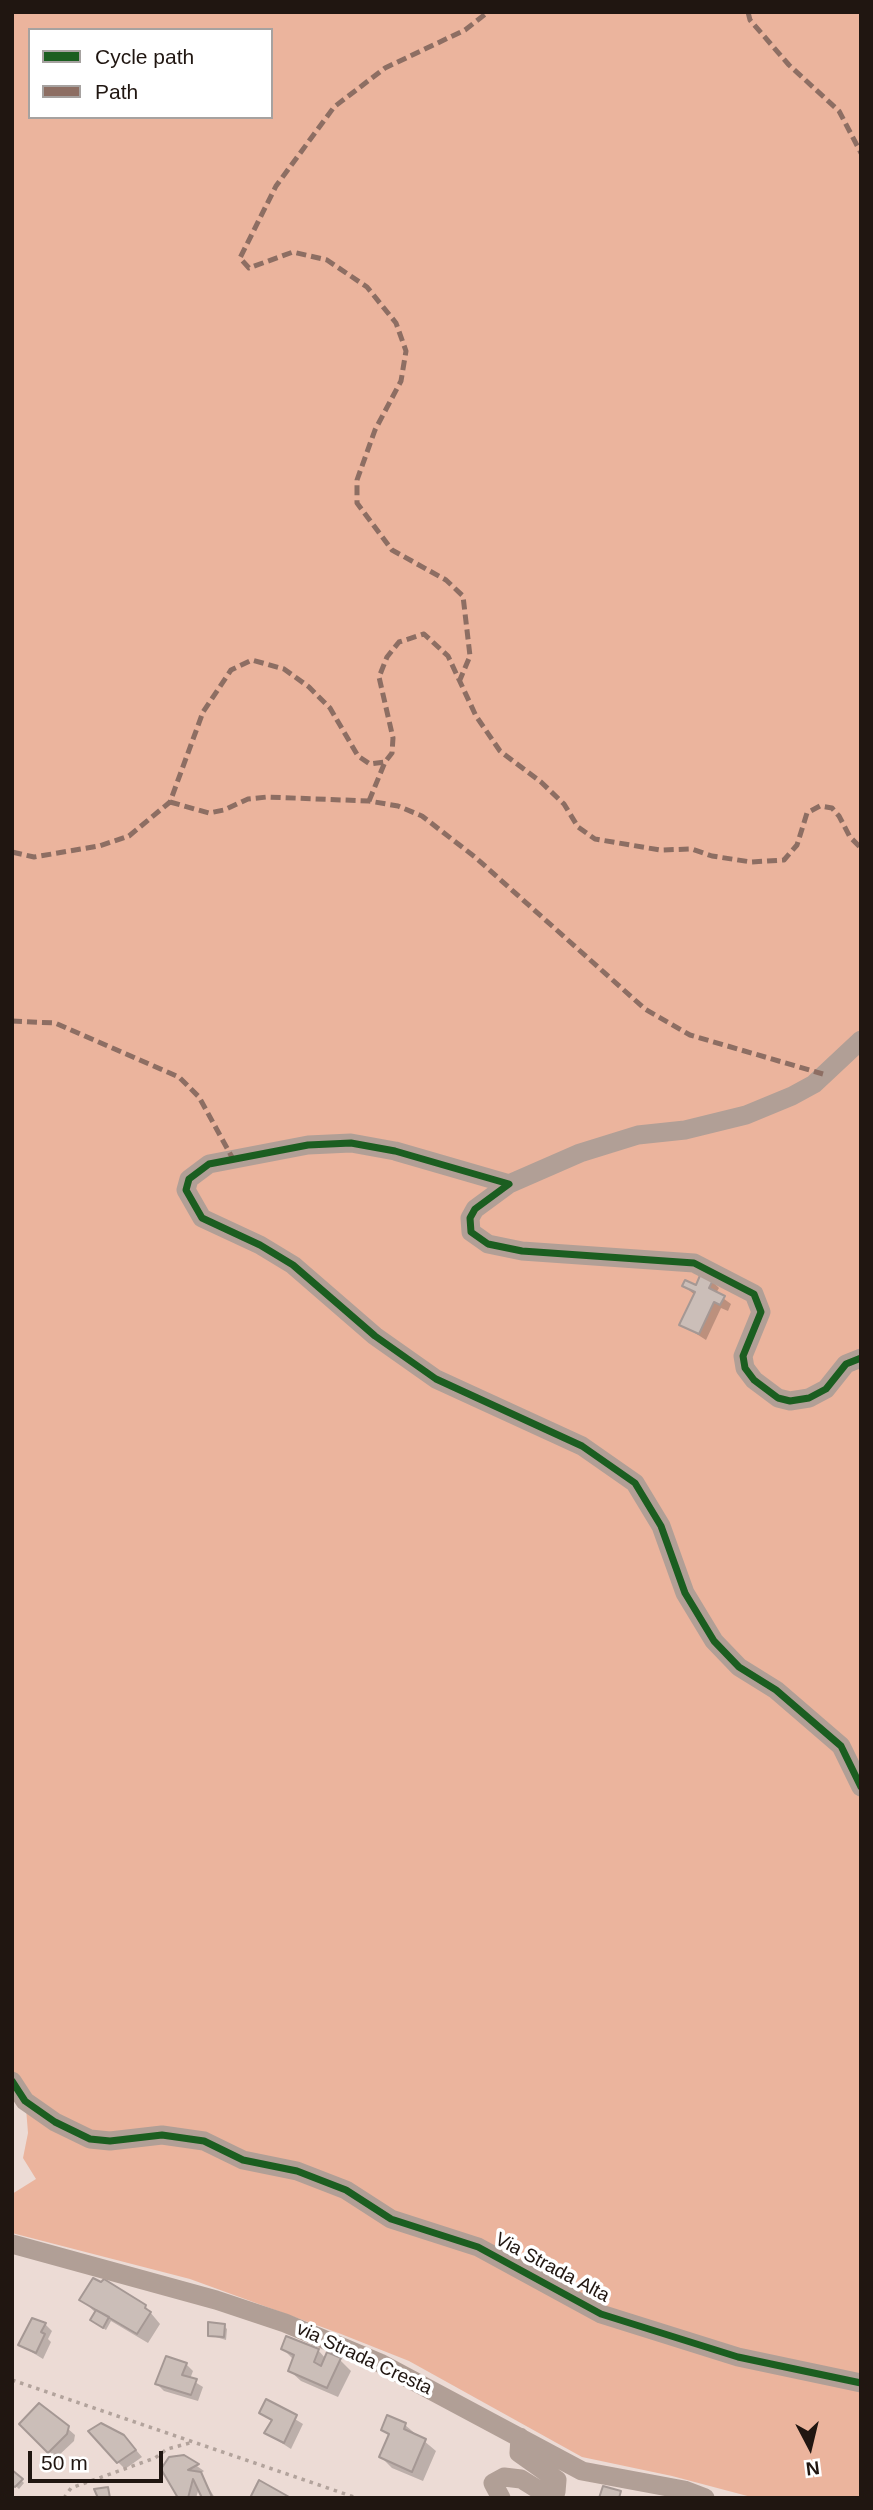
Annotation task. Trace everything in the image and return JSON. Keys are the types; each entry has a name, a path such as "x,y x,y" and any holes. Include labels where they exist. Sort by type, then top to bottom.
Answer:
{"street":[{"path":"861,1040 814,1084 793,1096 746,1115 685,1130 638,1135 580,1153 509,1184 475,1209 470,1218 471,1232 488,1244 522,1251 694,1263 754,1294 761,1312 743,1356 745,1368 754,1380 778,1398 790,1401 809,1398 826,1389 846,1364 861,1358"},
{"path":"509,1184 395,1151 351,1143 308,1145 209,1164 189,1179 186,1190 202,1218 260,1245 293,1265 375,1336 436,1379 582,1446 635,1483 661,1526 685,1593 714,1641 739,1667 776,1690 841,1746 861,1787"},
{"name":"Via Strada Alta","path":"12,2081 25,2101 55,2122 90,2139 110,2141 162,2135 204,2141 243,2160 297,2171 346,2190 391,2218 478,2247 601,2314 738,2357 861,2383"},
{"name":"via Strada Cresta","path":"12,2244 216,2300 285,2323 380,2363 582,2472 684,2490 705,2498"},
{"path":"501,2498 493,2483 504,2477 521,2479 542,2492 556,2492 557,2480 519,2452 520,2437"}],"path":[{"path":"12,2380 358,2498"},
{"path":"64,2498 71,2488 155,2458 167,2449 192,2442"}],"shaded area":[{"path":"12,12 861,12 861,2498 755,2498 672,2476 582,2457 409,2361 341,2334 190,2279 12,2233 12,2194 36,2179 23,2158 28,2133 26,2108 12,2088"}],"building":[{"path":"701,1273 713,1280 709,1288 725,1296 720,1305 714,1302 699,1334 679,1325 695,1292 682,1286 685,1280 696,1285"},
{"path":"93,2278 101,2282 104,2279 146,2305 145,2308 151,2312 137,2334 79,2300"},
{"path":"96,2310 109,2317 103,2328 90,2320"},
{"path":"32,2318 46,2323 41,2332 45,2334 36,2353 18,2345"},
{"path":"208,2322 225,2324 224,2337 208,2336"},
{"path":"286,2336 319,2349 314,2362 321,2366 327,2352 341,2358 327,2388 288,2371 294,2355 281,2349"},
{"path":"166,2356 187,2363 182,2375 197,2379 191,2395 155,2384"},
{"path":"266,2399 297,2415 284,2443 264,2433 272,2420 259,2413"},
{"path":"39,2403 69,2426 67,2434 48,2453 19,2424"},
{"path":"387,2415 406,2423 404,2429 426,2439 412,2472 379,2457 389,2434 381,2430"},
{"path":"101,2423 124,2435 136,2450 117,2463 88,2431"},
{"path":"184,2455 199,2464 188,2470 201,2472 212,2497 202,2498 193,2479 188,2498 178,2498 161,2469 169,2457"},
{"path":"12,2470 23,2479 15,2487 12,2485"},
{"path":"259,2480 291,2498 250,2498"},
{"path":"603,2486 621,2491 619,2498 599,2498"},
{"path":"108,2487 110,2498 98,2498 94,2489"}],"marked path":[{"path":"459,682 470,656 463,596 446,580 392,550 357,503 357,480 375,430 401,381 406,351 396,323 367,287 327,260 293,252 249,268 240,258 276,186 334,107 385,68 465,30 488,12"},
{"path":"748,12 750,20 789,65 839,111 861,153"},
{"path":"369,801 385,762 392,753 393,738 379,677 387,657 399,642 424,634 448,656 476,716 500,751 541,782 564,804 578,827 595,839 660,850 692,849 712,856 751,862 784,860 797,845 807,813 820,806 832,808 850,837 861,848"},
{"path":"12,852 34,857 99,846 129,836 170,802 203,712 231,670 252,660 284,669 309,687 330,708 358,756 370,764 385,762"},
{"path":"170,802 209,813 224,810 248,799 267,797 369,801 398,806 422,816 475,857 645,1009 690,1035 823,1074"},
{"path":"12,1021 55,1023 179,1077 199,1097 233,1159"}],"cycle path":[{"path":"861,1358 846,1364 826,1389 809,1398 790,1401 778,1398 754,1380 745,1368 743,1356 761,1312 754,1294 694,1263 522,1251 488,1244 471,1232 470,1218 475,1209 509,1184 395,1151 351,1143 308,1145 209,1164 189,1179 186,1190 202,1218 260,1245 293,1265 375,1336 436,1379 582,1446 635,1483 661,1526 685,1593 714,1641 739,1667 776,1690 841,1746 861,1787"},
{"path":"12,2081 25,2101 55,2122 90,2139 110,2141 162,2135 204,2141 243,2160 297,2171 346,2190 391,2219 478,2247 601,2314 738,2357 861,2383"}]}
